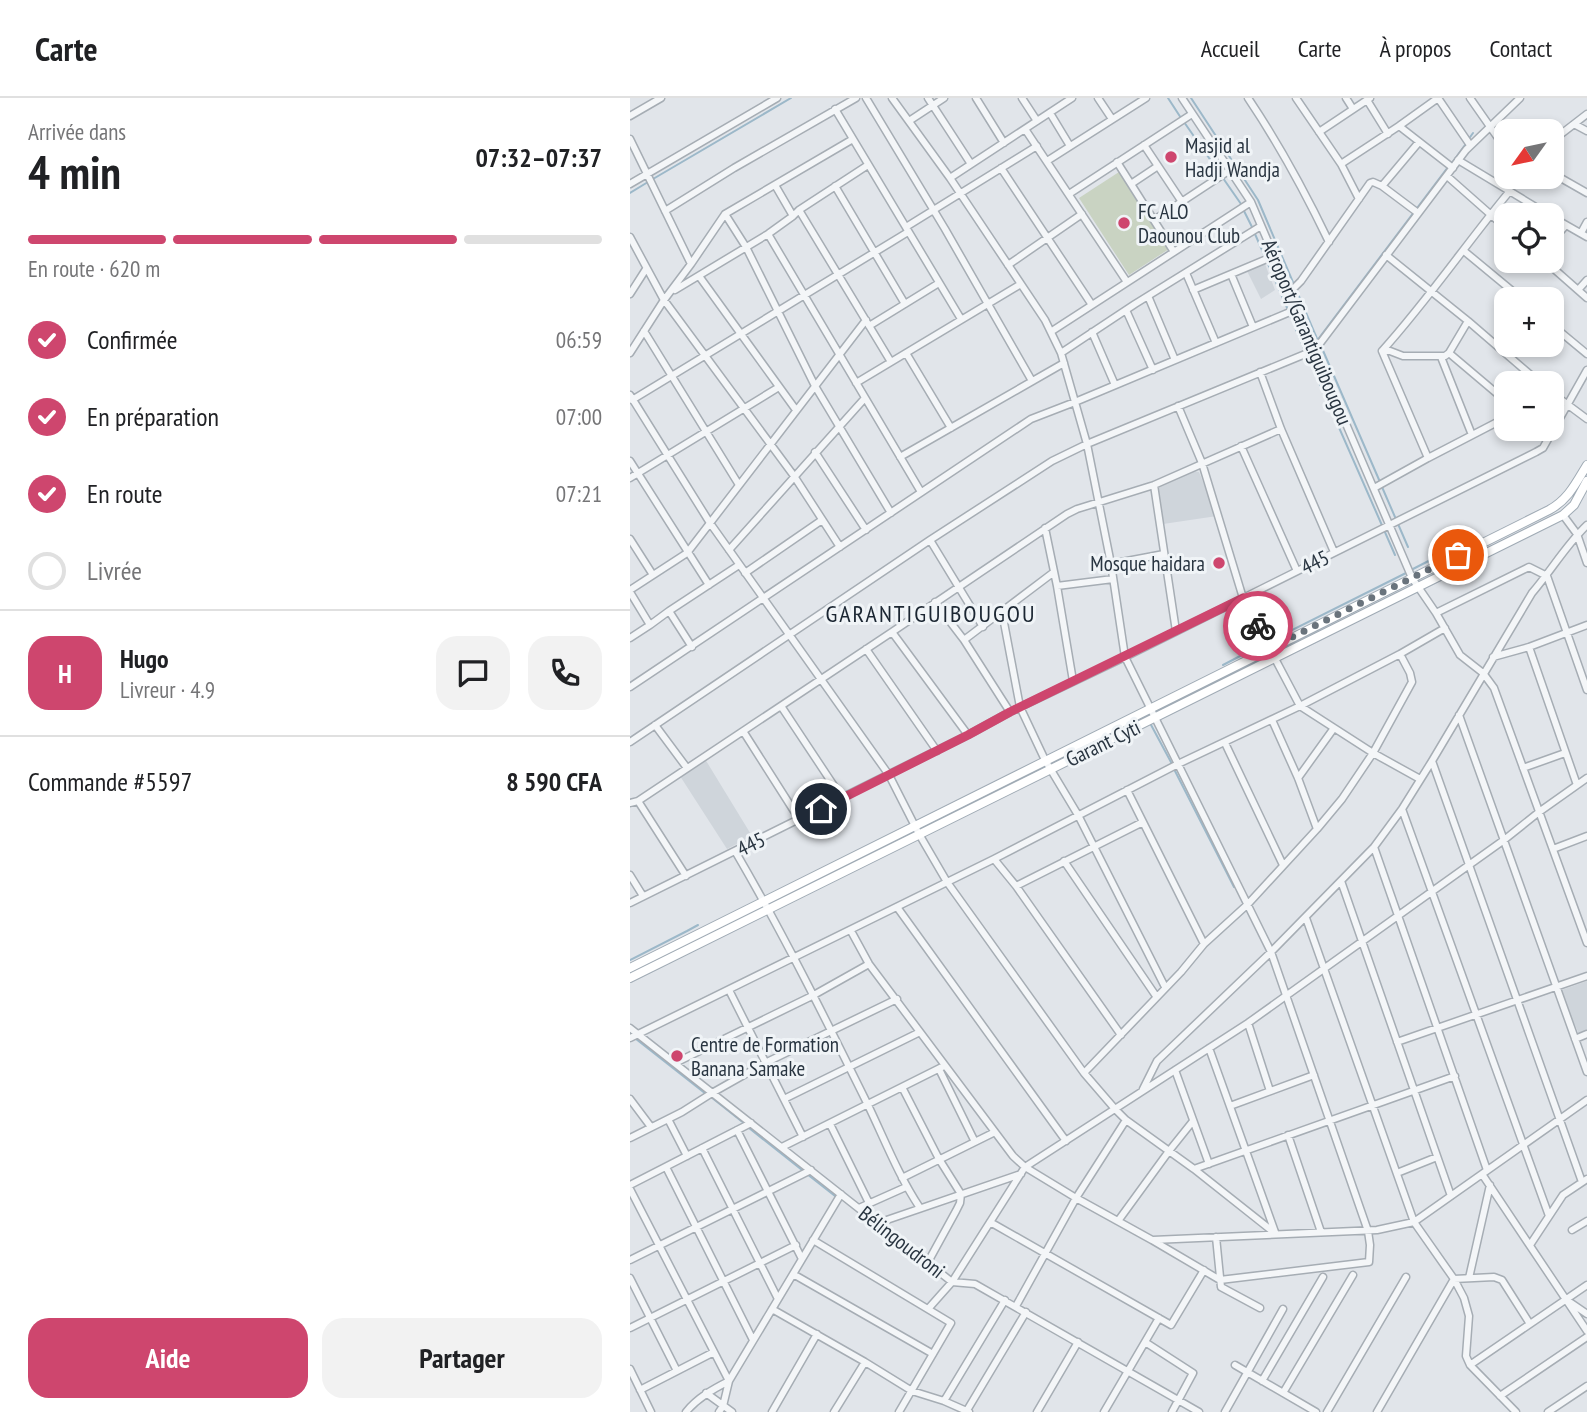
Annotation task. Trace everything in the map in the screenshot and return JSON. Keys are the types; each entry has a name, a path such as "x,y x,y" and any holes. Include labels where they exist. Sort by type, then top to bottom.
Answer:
{"main road":[{"name":"Garant Cyti","path":"630,968 1549,510 1564,499 1587,465"},
{"name":"Garant Cyti","path":"630,978 1563,515 1574,505 1587,481"}],"street":[{"path":"630,116 661,98"},
{"path":"630,184 777,98"},
{"path":"665,211 856,98"},
{"path":"866,98 1032,382"},
{"path":"851,931 869,964 897,999 942,1067 1023,1170 1220,1280 1369,1262 1368,1231 1271,952 1125,657 1111,564 1087,443 1052,331 950,178 892,98"},
{"path":"928,98 971,164"},
{"path":"909,121 944,98"},
{"path":"975,98 1004,143"},
{"path":"1023,98 1037,121"},
{"path":"950,178 1072,98"},
{"path":"1098,98 1112,119"},
{"path":"1046,161 1146,98"},
{"name":"Aéroport/Garantiguibougou","path":"1182,98 1251,202 1412,578 1460,655 1483,673 1494,688 1587,943"},
{"path":"1248,98 1296,178 1329,242"},
{"path":"1296,98 1341,164 1359,199"},
{"path":"1346,98 1353,109"},
{"path":"1341,164 1438,98 1470,145"},
{"path":"1470,98 1494,132"},
{"path":"630,742 1052,461 1087,443 1315,350 1470,145 1520,98"},
{"path":"1319,132 1369,99 1388,134"},
{"path":"835,109 961,319"},
{"path":"1050,113 1070,146"},
{"path":"1069,194 1192,114"},
{"path":"1564,132 1587,114"},
{"path":"1574,124 1587,131"},
{"path":"1399,127 1452,168"},
{"path":"1025,129 1127,282"},
{"path":"630,139 691,264"},
{"path":"630,353 724,214 853,139"},
{"path":"1382,186 1419,142"},
{"path":"1144,145 1182,202"},
{"path":"1037,146 933,210 874,253 631,399 710,523 889,775 947,882 1084,1073 1126,1120 1194,1169 1276,1234"},
{"path":"1458,160 1528,203"},
{"path":"1117,162 1174,252"},
{"path":"671,293 768,234 868,165"},
{"path":"1131,184 1158,166"},
{"path":"1001,168 1092,305"},
{"path":"1154,220 1230,170"},
{"path":"1447,176 1494,219"},
{"path":"1564,180 1587,192"},
{"path":"1290,292 1301,281 1370,183 1382,186 1418,213"},
{"path":"775,184 839,274 891,362"},
{"path":"835,186 905,304"},
{"path":"1382,351 1432,292 1509,192"},
{"path":"1052,331 1251,202"},
{"path":"724,214 746,247 815,386 891,513"},
{"path":"1008,265 1082,214"},
{"path":"1564,227 1566,225 1584,235 1587,222"},
{"path":"1061,353 1261,226"},
{"path":"768,234 921,492"},
{"path":"630,237 664,300 794,476 840,547"},
{"path":"1464,251 1507,287"},
{"path":"1386,254 1468,321 1523,371"},
{"path":"1193,290 1274,256"},
{"path":"630,294 646,269"},
{"path":"1186,273 1216,343"},
{"path":"1559,273 1587,298"},
{"path":"1231,274 1254,327"},
{"path":"699,276 796,410"},
{"path":"1578,290 1587,280"},
{"path":"650,625 630,591 687,553 839,354 867,323 939,283"},
{"path":"856,383 1021,284"},
{"path":"1148,296 1175,360"},
{"path":"630,687 1031,419 1297,309"},
{"path":"1126,310 1153,370"},
{"path":"1382,351 1403,356 1445,356 1468,321"},
{"path":"644,331 739,485"},
{"path":"1092,332 1115,385"},
{"path":"1564,335 1587,354"},
{"path":"1382,351 1428,458"},
{"path":"906,353 951,428"},
{"path":"1449,353 1494,391"},
{"path":"1441,357 1472,435"},
{"path":"900,457 1064,363"},
{"name":"445","path":"630,903 1543,448 1587,370"},
{"path":"1260,372 1281,429 1334,552"},
{"path":"630,478 779,387"},
{"path":"729,550 865,398"},
{"path":"1564,402 1587,419"},
{"path":"1178,406 1202,463 1243,598 1300,706 1373,753 1420,779"},
{"path":"1374,488 1494,424"},
{"path":"630,803 638,801 1067,514 1154,485 1281,429"},
{"path":"1241,446 1297,571"},
{"path":"814,452 866,530"},
{"path":"630,461 709,585"},
{"path":"1154,485 1177,631"},
{"path":"1563,515 1577,534 1587,563"},
{"path":"745,573 822,520"},
{"path":"1142,1091 1157,1062 1306,918 1374,847 1432,761 1532,593 1577,534 1587,525"},
{"path":"1045,528 1073,681"},
{"path":"630,539 653,575"},
{"path":"930,540 983,627"},
{"path":"1111,564 1164,554"},
{"path":"630,638 739,565"},
{"path":"1436,613 1529,567 1547,576 1587,690"},
{"path":"964,640 1054,572"},
{"path":"1057,586 1113,579"},
{"path":"936,602 1010,712"},
{"path":"668,611 692,647"},
{"path":"1002,612 1020,707 1045,760 1078,815 1165,987"},
{"path":"1493,657 1529,647 1587,625"},
{"path":"630,1038 851,931 1178,764 1300,706 1445,628"},
{"path":"892,632 968,735"},
{"path":"1529,647 1577,785"},
{"path":"866,649 937,751"},
{"path":"1084,1073 1204,944 1248,904 1342,799 1373,753 1412,682 1400,654"},
{"path":"780,706 842,798"},
{"path":"1459,715 1587,1072"},
{"path":"1272,720 1317,829"},
{"path":"655,725 687,768"},
{"path":"1298,778 1334,729"},
{"path":"743,731 799,819"},
{"path":"1225,743 1283,866"},
{"path":"1523,768 1565,753"},
{"path":"1432,761 1559,1120 1584,1180 1563,1195 1530,1245"},
{"path":"878,1223 1023,1170 1248,1023 1587,778"},
{"path":"1127,790 1204,944"},
{"path":"638,801 686,876"},
{"path":"1402,809 1549,1216"},
{"path":"1016,886 1143,822"},
{"path":"1553,849 1587,836"},
{"path":"1374,847 1455,1076 1490,1185 1587,1331"},
{"path":"735,851 769,910 906,1187 920,1208"},
{"path":"994,859 1121,1035"},
{"path":"1064,861 1156,996"},
{"path":"630,875 643,896"},
{"path":"1341,881 1451,1196"},
{"path":"897,906 1066,1141"},
{"path":"1306,918 1414,1222 1464,1298 1469,1316 1465,1356 1470,1365 1516,1412"},
{"path":"675,1063 812,996 869,964"},
{"path":"1397,1042 1587,976"},
{"path":"729,990 803,1137"},
{"path":"630,1136 668,1119 765,1063 897,999"},
{"path":"1248,1023 1270,1091"},
{"name":"Bélingoudroni","path":"630,1028 952,1282 975,1284 1199,1412"},
{"path":"784,1099 920,1032"},
{"path":"1576,1039 1587,1034"},
{"path":"1209,1048 1276,1234"},
{"path":"782,1147 942,1067"},
{"path":"942,1067 975,1142"},
{"path":"1175,1070 1209,1164"},
{"path":"1230,1106 1314,1075"},
{"path":"1194,1169 1455,1076"},
{"path":"902,1087 939,1159 961,1194 960,1203 928,1262"},
{"path":"630,1100 650,1127"},
{"path":"1152,1240 1368,1231 1414,1222 1587,1100"},
{"path":"668,1119 687,1156"},
{"path":"1016,1306 1076,1198 1126,1120"},
{"path":"1118,1221 1194,1121"},
{"path":"729,1381 630,1187 751,1123"},
{"path":"830,1124 869,1203"},
{"path":"737,1130 802,1259"},
{"path":"902,1178 995,1132"},
{"path":"1288,1135 1321,1232"},
{"path":"702,1148 778,1299"},
{"path":"1396,1173 1437,1157"},
{"path":"666,1167 753,1340"},
{"path":"630,1260 811,1170"},
{"path":"928,1309 952,1282 1023,1170"},
{"path":"1469,1278 1490,1185"},
{"path":"859,1208 906,1187"},
{"path":"721,1409 729,1381 841,1194"},
{"path":"1572,1230 1587,1221"},
{"path":"990,1222 1171,1325 1204,1270"},
{"path":"1216,1237 1221,1287 1260,1308"},
{"path":"813,1240 951,1322 899,1412"},
{"path":"630,1328 796,1245"},
{"path":"793,1274 933,1354"},
{"path":"1283,1393 1353,1275"},
{"path":"1262,1381 1323,1277"},
{"path":"1327,1412 1406,1277"},
{"path":"1454,1279 1493,1277 1502,1280 1530,1324"},
{"path":"630,1278 677,1371"},
{"path":"1378,1412 1454,1279"},
{"path":"1470,1365 1587,1286"},
{"path":"944,1401 1005,1300"},
{"path":"1566,1300 1587,1314"},
{"path":"1225,1412 1283,1309"},
{"path":"772,1310 912,1391 967,1412 1026,1312"},
{"path":"1104,1412 1159,1318"},
{"path":"772,1412 817,1334"},
{"path":"1500,1396 1587,1337"},
{"path":"1037,1412 1078,1342"},
{"path":"1145,1342 1193,1373 1172,1412"},
{"path":"640,1390 714,1352"},
{"path":"834,1412 865,1362"},
{"path":"1235,1365 1316,1412"},
{"path":"630,1369 651,1412"},
{"path":"685,1412 706,1394 729,1381"},
{"path":"1548,1412 1587,1386"},
{"path":"706,1394 721,1409 732,1412"}],"shaded area":[{"path":"1265,264 1275,290 1261,299 1247,271"},
{"path":"1193,471 1199,472 1217,516 1163,524 1158,490 1160,485"},
{"path":"705,759 752,836 727,849 680,776"},
{"path":"1587,981 1587,1032 1580,1036 1559,991"}],"green space":[{"name":"FC ALO Daounou Club","path":"1119,172 1169,249 1129,275 1079,198"}],"waterway":[{"path":"653,179 791,98"},
{"path":"1168,98 1181,118"},
{"path":"1191,98 1258,200 1318,341"},
{"path":"1184,122 1241,204"},
{"path":"1468,140 1473,133"},
{"path":"1452,163 1465,145"},
{"path":"1319,338 1448,167"},
{"path":"630,193 648,182"},
{"path":"1243,209 1253,229"},
{"path":"1255,234 1288,310"},
{"path":"1290,315 1305,351"},
{"path":"1321,346 1380,482"},
{"path":"1308,357 1395,555"},
{"path":"1382,487 1408,547"},
{"path":"1411,570 1444,553"},
{"path":"1270,641 1406,573"},
{"path":"1223,665 1265,643"},
{"path":"1150,723 1172,764"},
{"path":"1174,769 1234,887"},
{"path":"630,960 698,925"},
{"path":"636,1039 706,1094"},
{"path":"711,1097 745,1124"},
{"path":"749,1128 802,1170"},
{"path":"807,1174 835,1196"}],"way so far":[{"path":"1258,626 1270,648 1458,555"}],"place":[{"name":"Masjid al Hadji Wandja","path":"1171,157"},
{"name":"FC ALO Daounou Club","path":"1124,223"},
{"name":"Mosque haidara","path":"1219,563"},
{"name":"Centre de Formation Banana Samake","path":"677,1056"}],"district":[{"name":"GARANTIGUIBOUGOU","path":"931,613"}],"route":[{"path":"821,809 1010,712 1243,598 1258,626"}]}
